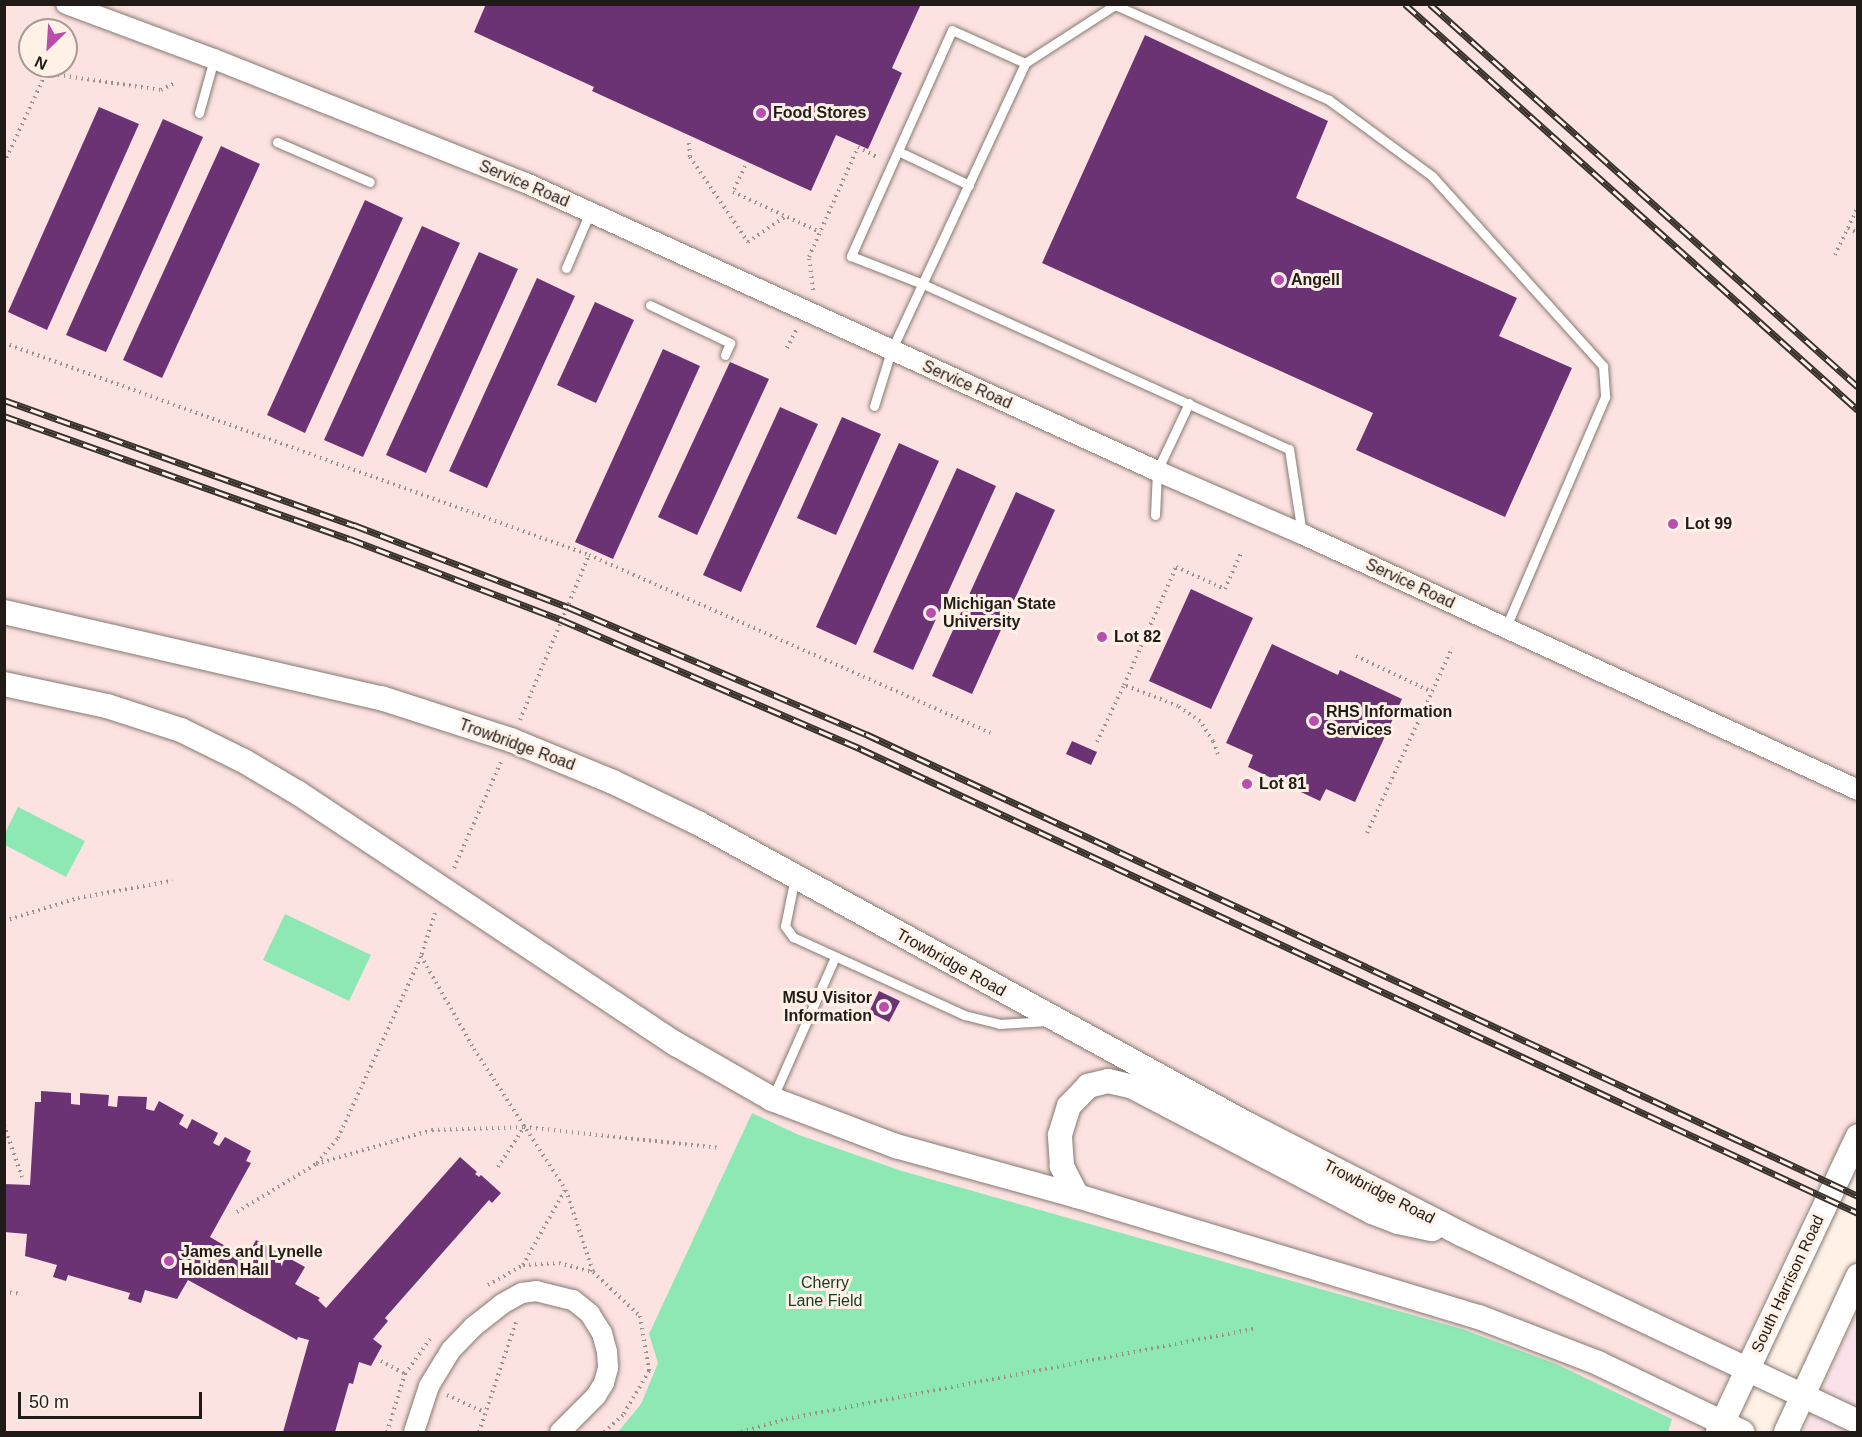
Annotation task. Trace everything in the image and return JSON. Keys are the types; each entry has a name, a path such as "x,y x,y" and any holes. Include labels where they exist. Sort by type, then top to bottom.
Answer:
{"street":[{"name":"Service Road","path":"66,4 214,59 526,183 891,351 1302,534 1857,790"},
{"name":"Trowbridge Road","path":"4,612 381,698 511,740 613,782 698,823 1249,1125 1461,1234 1857,1422"},
{"path":"4,684 107,706 181,730 244,761 298,793 676,1044 772,1099 896,1146 1077,1196 1520,1331 1598,1363 1727,1430"},
{"path":"1077,1196 1062,1166 1060,1135 1069,1107 1089,1086 1108,1081 1134,1087 1372,1212 1398,1222 1461,1234"},
{"name":"South Harrison Road","path":"1727,1430 1747,1370 1857,1136"},
{"path":"1786,1432 1802,1396 1852,1301 1857,1276"},
{"path":"414,1432 429,1386 451,1350 473,1327 502,1304 522,1293 536,1291 573,1300 590,1314 602,1334 607,1352 608,1368 604,1383 596,1396 560,1432"}],"lane":[{"path":"874,406 891,351 1025,63 1115,5 1329,99 1432,176 1603,366 1605,397 1505,628"},
{"path":"1025,63 952,30 850,256 923,284 1289,449 1302,534"},
{"path":"199,113 214,59"},
{"path":"277,142 370,182"},
{"path":"898,151 969,185"},
{"path":"566,268 590,212"},
{"path":"650,305 730,343 725,355"},
{"path":"1155,515 1157,471 1189,403"},
{"path":"795,877 785,926 793,937 964,1015 999,1024 1056,1020"},
{"path":"772,1099 835,957"}],"path":[{"path":"4,164 46,73 161,90 177,82"},
{"path":"690,143 690,156 748,242 786,216"},
{"path":"787,348 813,292 809,257 858,147 877,157 882,147"},
{"path":"745,166 733,192 820,232"},
{"path":"1835,255 1857,207"},
{"path":"1848,228 1857,233"},
{"path":"4,343 589,555 990,733"},
{"path":"1097,742 1176,567 1226,589 1241,553"},
{"path":"316,1164 338,1138 421,956 444,889 511,740 589,555"},
{"path":"1367,833 1452,648"},
{"path":"1356,656 1432,692"},
{"path":"1124,685 1178,706 1200,721 1213,741 1218,754"},
{"path":"4,921 78,898 172,881"},
{"path":"421,956 474,1049 566,1190 593,1272 640,1316 649,1371 623,1415 604,1432"},
{"path":"4,1125 22,1177"},
{"path":"498,1167 524,1127"},
{"path":"237,1212 316,1164 432,1130 524,1127 720,1148"},
{"path":"4,1292 22,1294"},
{"path":"741,1432 786,1419 1254,1329"}],"shaded area":[{"name":"Michigan State University","path":"5,5 1857,5 1857,1172 1830,1159 1702,1432 5,1432"},
{"path":"1857,1311 1857,1432 1803,1432"}],"green space":[{"path":"18,807 85,841 66,877 5,845 5,833"},
{"path":"285,914 371,955 349,1001 263,960"},
{"name":"Cherry Lane Field","path":"752,1113 799,1135 902,1171 1462,1329 1556,1364 1672,1419 1668,1432 618,1432 641,1404 658,1363 649,1334"}],"building":[{"name":"Food Stores","path":"486,4 921,4 892,68 902,73 868,149 836,135 811,191 592,91 594,87 474,32"},
{"name":"Angell","path":"1145,35 1328,121 1296,198 1517,298 1499,336 1572,368 1505,517 1356,450 1373,413 1042,263"},
{"path":"99,107 139,124 47,330 8,312"},
{"path":"163,119 203,137 106,352 66,335"},
{"path":"221,146 260,164 162,378 123,360"},
{"path":"365,200 403,218 305,433 267,415"},
{"path":"422,226 460,243 363,457 324,440"},
{"path":"479,252 518,269 426,473 386,455"},
{"path":"537,278 575,296 487,488 449,471"},
{"path":"595,302 634,320 596,403 557,385"},
{"path":"663,349 700,366 613,559 575,542"},
{"path":"730,362 769,379 697,535 658,517"},
{"path":"780,407 818,424 741,592 703,575"},
{"path":"842,417 881,434 836,535 797,518"},
{"path":"899,443 939,461 856,645 816,627"},
{"path":"957,468 996,486 913,670 873,652"},
{"path":"1016,492 1055,510 972,694 932,676"},
{"path":"1191,589 1253,618 1211,709 1149,681"},
{"name":"RHS Information Services","path":"1272,644 1338,675 1340,670 1402,699 1355,802 1326,789 1320,801 1248,767 1253,755 1226,743"},
{"path":"1072,741 1097,752 1091,765 1066,754"},
{"name":"MSU Visitor Information","path":"879,991 900,1001 889,1022 869,1012"},
{"name":"James and Lynelle Holden Hall","path":"41,1091 71,1093 71,1104 80,1105 80,1093 109,1095 108,1106 117,1107 118,1096 147,1097 146,1109 154,1111 159,1101 184,1115 179,1124 187,1129 192,1119 218,1133 213,1143 219,1146 225,1137 251,1151 246,1161 251,1163 210,1237 246,1258 256,1240 305,1267 295,1284 320,1298 318,1300 326,1308 460,1157 477,1172 475,1174 479,1177 481,1175 501,1193 492,1203 489,1200 385,1318 388,1321 373,1339 382,1346 371,1366 359,1362 353,1384 349,1383 335,1432 283,1432 309,1340 298,1337 297,1340 188,1280 177,1299 145,1290 141,1303 128,1299 130,1293 68,1275 66,1281 53,1277 57,1265 25,1256 27,1234 4,1232 4,1184 30,1185 35,1102 41,1102"}],"railway":[{"path":"1405,4 1858,410"},
{"path":"1430,4 1858,387"},
{"path":"4,400 354,525 568,607 866,734 1858,1196"},
{"path":"4,416 350,539 562,620 861,749 1858,1213"}],"place":[{"name":"Food Stores","path":"761,113"},
{"name":"Angell","path":"1279,280"},
{"name":"Lot 99","path":"1673,524"},
{"name":"Michigan State University","path":"931,613"},
{"name":"Lot 82","path":"1102,637"},
{"name":"RHS Information Services","path":"1314,721"},
{"name":"Lot 81","path":"1247,784"},
{"name":"MSU Visitor Information","path":"884,1007"},
{"name":"James and Lynelle Holden Hall","path":"169,1261"}]}
